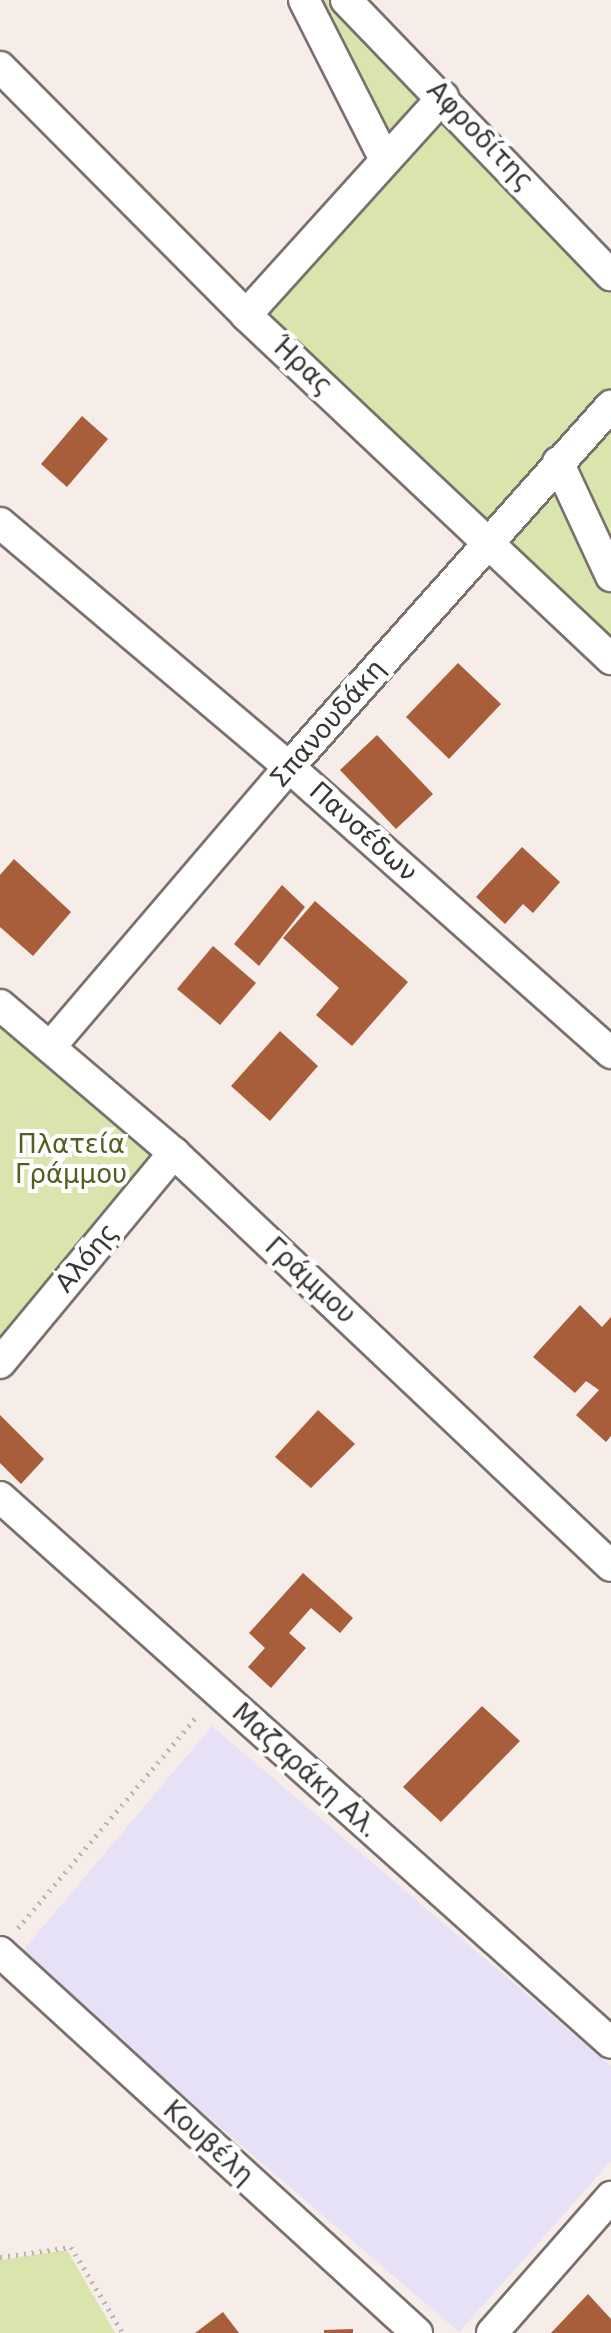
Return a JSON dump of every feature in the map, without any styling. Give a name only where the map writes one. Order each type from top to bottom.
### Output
[{"type":"street","points":[[304,0],[385,160]]},
{"type":"street","name":"Αφροδίτης","points":[[346,0],[443,97],[611,275]]},
{"type":"street","name":"Ήρας","points":[[0,67],[246,315],[490,540],[611,659]]},
{"type":"street","points":[[246,315],[443,97]]},
{"type":"street","name":"Σπανουδάκη","points":[[50,1047],[289,767],[611,405]]},
{"type":"street","points":[[558,462],[611,576]]},
{"type":"street","name":"Πανσέδων","points":[[0,523],[289,767],[611,1053]]},
{"type":"street","name":"Γράμμου","points":[[0,1005],[174,1153],[611,1566]]},
{"type":"street","name":"Αλόης","points":[[0,1363],[174,1153]]},
{"type":"street","name":"Μαζαράκη Αλ.","points":[[0,1497],[611,2043]]},
{"type":"street","name":"Κουβέλη","points":[[5,1945],[417,2333]]},
{"type":"street","points":[[492,2333],[611,2197]]},
{"type":"path","points":[[5,1945],[217,1693]]},
{"type":"path","points":[[0,2257],[71,2247],[123,2333]]},
{"type":"shaded area","points":[[212,1726],[611,2066],[611,2161],[459,2332],[19,1955]]},
{"type":"green space","points":[[304,0],[346,0],[611,267],[611,676],[246,315],[385,160]]},
{"type":"green space","name":"Πλατεία Γράμμου","points":[[0,1005],[174,1153],[0,1348]]},
{"type":"green space","points":[[67,2250],[115,2333],[0,2333],[0,2260]]},
{"type":"building","points":[[82,416],[108,439],[67,487],[41,464]]},
{"type":"building","points":[[458,663],[501,704],[449,759],[406,717]]},
{"type":"building","points":[[377,735],[433,794],[396,829],[340,770]]},
{"type":"building","points":[[522,847],[560,882],[533,913],[523,904],[505,924],[476,897]]},
{"type":"building","points":[[14,859],[71,912],[33,956],[0,927],[0,875]]},
{"type":"building","points":[[282,885],[305,907],[259,966],[234,944]]},
{"type":"building","points":[[315,901],[408,982],[352,1046],[316,1015],[339,988],[283,938]]},
{"type":"building","points":[[213,946],[256,983],[220,1025],[177,989]]},
{"type":"building","points":[[280,1031],[318,1066],[270,1121],[231,1086]]},
{"type":"building","points":[[580,1305],[602,1327],[611,1317],[611,1436],[606,1442],[576,1415],[599,1390],[586,1381],[575,1393],[533,1357]]},
{"type":"building","points":[[318,1410],[355,1444],[311,1488],[275,1457]]},
{"type":"building","points":[[0,1415],[44,1459],[21,1484],[0,1463]]},
{"type":"building","points":[[303,1573],[353,1618],[340,1633],[311,1608],[289,1633],[306,1648],[271,1688],[248,1667],[265,1648],[249,1633]]},
{"type":"building","points":[[482,1706],[520,1741],[441,1822],[403,1787]]},
{"type":"building","points":[[588,2294],[611,2319],[611,2333],[551,2333]]},
{"type":"building","points":[[223,2312],[239,2333],[195,2333]]},
{"type":"building","points":[[353,2329],[353,2333],[324,2333],[324,2330]]}]
